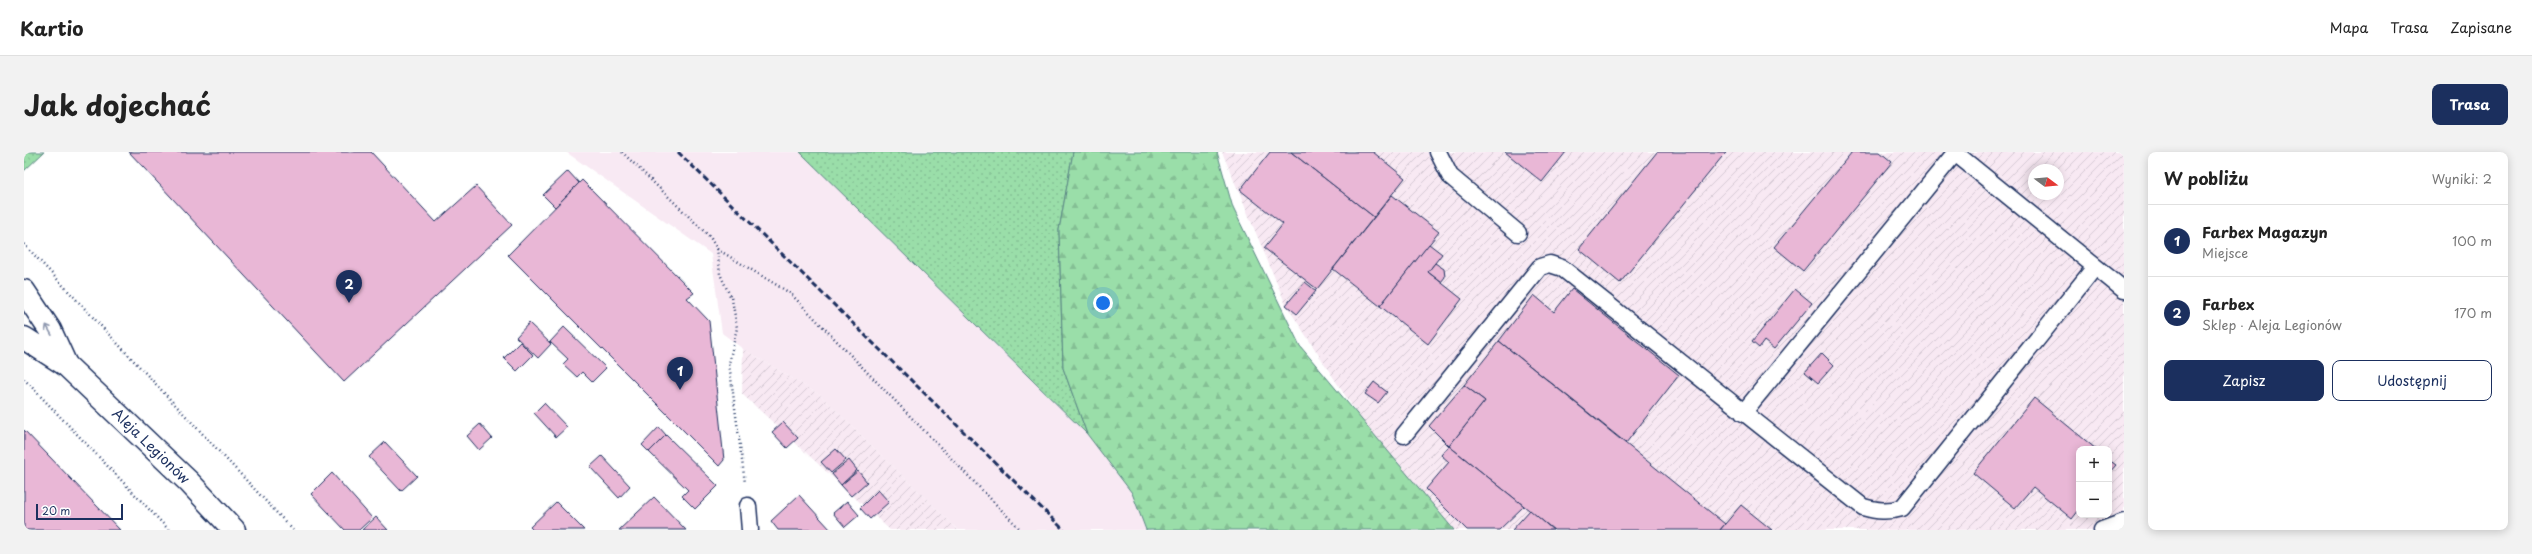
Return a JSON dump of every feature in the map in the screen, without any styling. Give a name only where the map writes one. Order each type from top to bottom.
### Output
[{"type":"main road","name":"Aleja Legionów","points":[[24,291],[50,330],[66,365]]},
{"type":"main road","name":"Aleja Legionów","points":[[24,338],[66,365],[189,482],[234,530]]},
{"type":"lane","points":[[1438,152],[1450,176],[1518,233]]},
{"type":"lane","points":[[1743,413],[1954,152],[2124,290]]},
{"type":"lane","points":[[1404,435],[1540,267],[1550,264],[1562,268],[1863,507],[1887,511],[1902,508],[2095,267]]},
{"type":"lane","points":[[748,506],[750,530]]},
{"type":"lane","points":[[2102,530],[2124,522]]},
{"type":"path","points":[[622,152],[710,237],[717,250],[720,274],[732,300],[737,328],[729,363],[748,506]]},
{"type":"path","points":[[24,244],[293,530]]},
{"type":"path","points":[[717,250],[790,293],[1021,530]]},
{"type":"path","points":[[24,379],[169,530]]},
{"type":"shaded area","points":[[566,152],[800,152],[1075,422],[1188,530],[958,530],[820,395],[743,349],[722,333],[711,254]]},
{"type":"shaded area","points":[[1222,152],[2124,152],[2124,530],[1433,530],[1286,305]]},
{"type":"shaded area","points":[[743,349],[820,395],[958,530],[890,530],[742,394]]},
{"type":"green space","points":[[24,152],[44,152],[24,171]]},
{"type":"green space","points":[[800,152],[1073,152],[1059,230],[1063,368],[1087,434]]},
{"type":"green space","points":[[1073,152],[1217,152],[1233,208],[1300,346],[1454,530],[1146,530],[1132,493],[1087,434],[1063,368],[1059,230]]},
{"type":"building","points":[[129,152],[371,152],[436,222],[476,186],[512,225],[344,382]]},
{"type":"building","points":[[1270,152],[1291,152],[1374,217],[1317,289],[1264,248],[1283,224],[1240,190]]},
{"type":"building","points":[[1291,152],[1373,152],[1405,178],[1374,217]]},
{"type":"building","points":[[1505,152],[1566,152],[1542,182]]},
{"type":"building","points":[[1657,152],[1726,152],[1620,283],[1579,249]]},
{"type":"building","points":[[1852,152],[1880,152],[1892,162],[1803,271],[1774,247]]},
{"type":"building","points":[[568,171],[579,183],[555,207],[543,195]]},
{"type":"building","points":[[582,180],[694,293],[687,298],[709,321],[724,460],[719,466],[508,255]]},
{"type":"building","points":[[1392,195],[1439,232],[1380,306],[1333,269]]},
{"type":"building","points":[[1429,244],[1442,254],[1428,272],[1462,299],[1428,344],[1380,306]]},
{"type":"building","points":[[1435,263],[1444,269],[1445,277],[1441,282],[1428,272]]},
{"type":"building","points":[[1305,282],[1316,291],[1297,314],[1286,305]]},
{"type":"building","points":[[1572,289],[1679,375],[1626,443],[1499,341],[1534,295],[1554,312]]},
{"type":"building","points":[[1795,289],[1812,303],[1774,349],[1764,341],[1759,348],[1752,342]]},
{"type":"building","points":[[529,323],[551,344],[538,358],[516,337]]},
{"type":"building","points":[[564,327],[606,368],[592,382],[582,372],[577,377],[563,364],[568,359],[550,342]]},
{"type":"building","points":[[1499,341],[1725,524],[1720,530],[1554,530],[1449,446],[1485,401],[1464,385]]},
{"type":"building","points":[[520,342],[533,355],[517,371],[504,358]]},
{"type":"building","points":[[1822,353],[1834,365],[1818,383],[1805,372]]},
{"type":"building","points":[[1374,382],[1387,392],[1378,403],[1365,394]]},
{"type":"building","points":[[1464,385],[1485,401],[1449,446],[1429,426]]},
{"type":"building","points":[[2034,398],[2092,446],[2076,446],[2076,514],[2072,519],[2033,487],[2015,508],[1973,473]]},
{"type":"building","points":[[544,403],[567,427],[556,437],[534,413]]},
{"type":"building","points":[[783,422],[798,438],[787,448],[772,432]]},
{"type":"building","points":[[480,424],[492,438],[479,450],[467,436]]},
{"type":"building","points":[[659,427],[666,435],[649,452],[642,445]]},
{"type":"building","points":[[24,430],[120,530],[24,530]]},
{"type":"building","points":[[666,435],[718,486],[695,509],[682,496],[688,490],[649,452]]},
{"type":"building","points":[[385,442],[417,476],[401,491],[369,457]]},
{"type":"building","points":[[1449,446],[1524,506],[1499,530],[1467,530],[1426,489],[1449,462],[1441,455]]},
{"type":"building","points":[[836,449],[846,460],[831,473],[821,462]]},
{"type":"building","points":[[602,456],[630,486],[619,498],[590,467]]},
{"type":"building","points":[[849,460],[857,470],[841,485],[832,474]]},
{"type":"building","points":[[2112,462],[2116,465],[2112,470]]},
{"type":"building","points":[[858,471],[867,482],[851,496],[841,485]]},
{"type":"building","points":[[332,473],[372,518],[359,530],[345,530],[311,494]]},
{"type":"building","points":[[878,490],[889,502],[870,519],[860,508]]},
{"type":"building","points":[[799,495],[831,530],[778,530],[771,521]]},
{"type":"building","points":[[654,497],[686,530],[619,530]]},
{"type":"building","points":[[847,501],[859,515],[845,527],[833,513]]},
{"type":"building","points":[[556,502],[584,530],[533,530],[530,527]]},
{"type":"building","points":[[1741,505],[1772,530],[1720,530]]},
{"type":"building","points":[[1530,510],[1553,530],[1512,530]]},
{"type":"building","points":[[376,517],[388,530],[362,530]]},
{"type":"railway","points":[[678,152],[1064,530]]},
{"type":"place","name":"Farbex","points":[[349,303]]},
{"type":"place","name":"Farbex Magazyn","points":[[680,390]]}]
